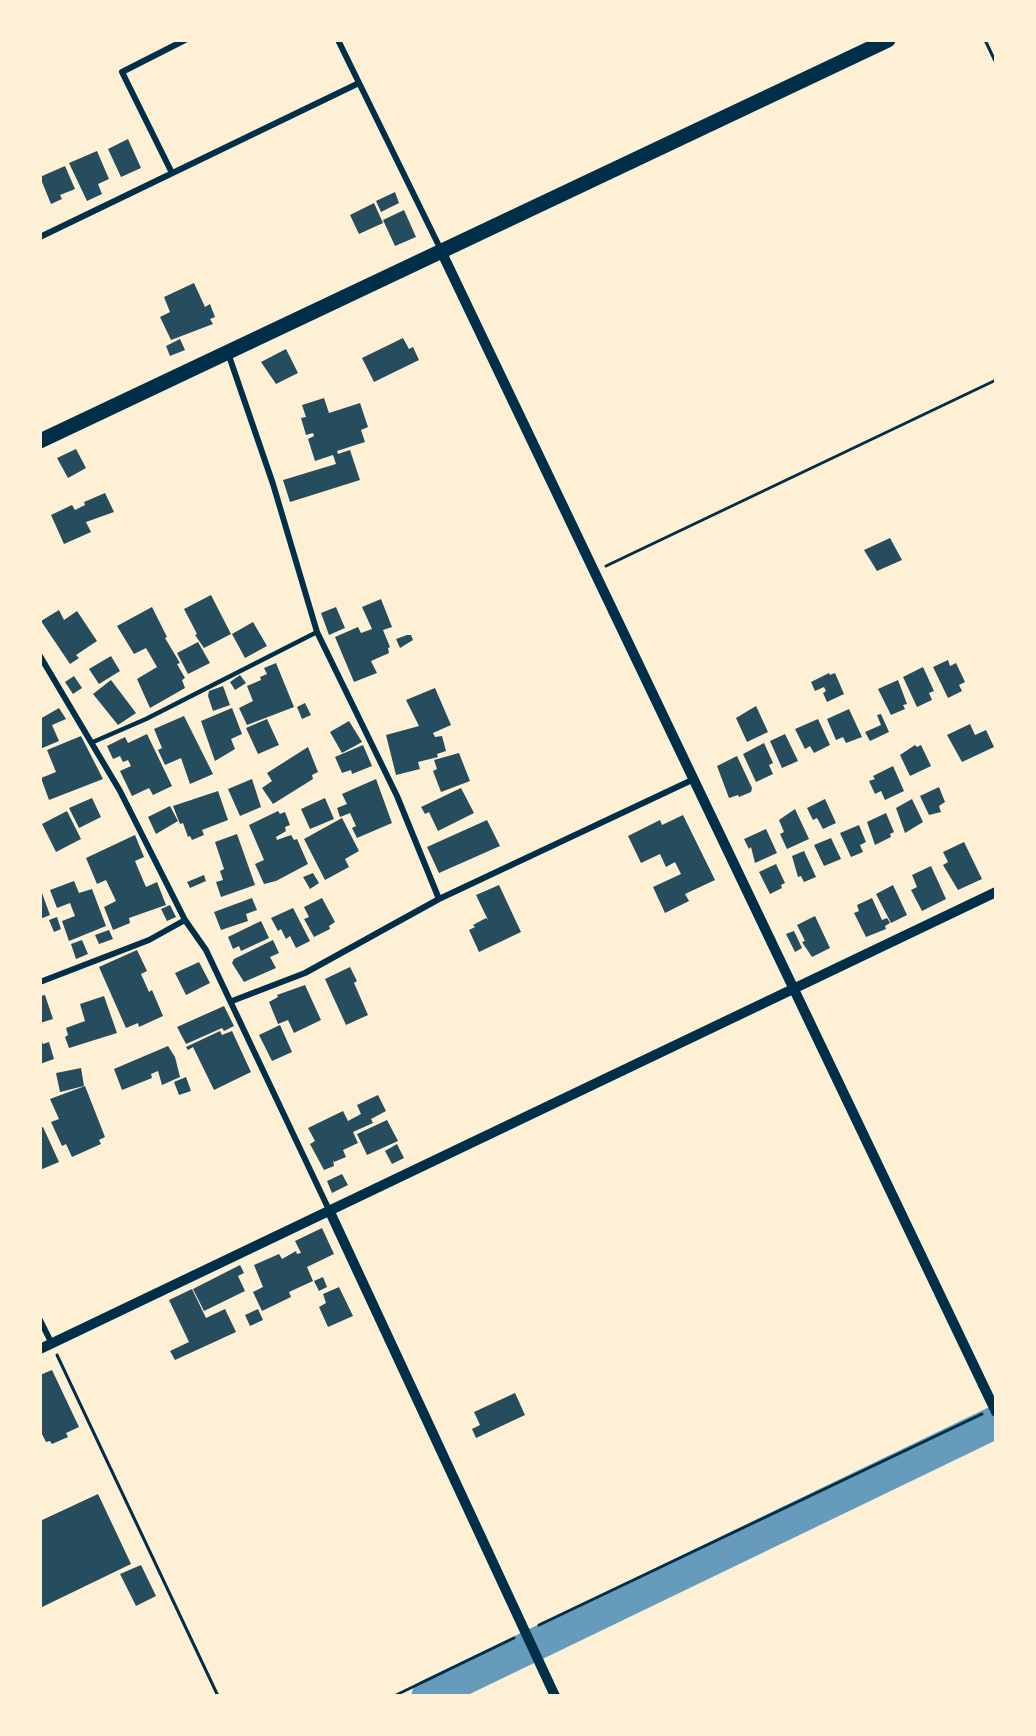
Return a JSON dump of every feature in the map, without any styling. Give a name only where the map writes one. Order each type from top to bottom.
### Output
[{"type":"main road","points":[[40,441],[442,254],[888,40]]},
{"type":"street","points":[[172,174],[122,72],[185,40]]},
{"type":"street","points":[[338,40],[995,1410]]},
{"type":"street","points":[[40,237],[359,83]]},
{"type":"street","points":[[228,353],[273,484],[317,632],[397,796],[439,899]]},
{"type":"street","points":[[40,656],[93,742],[185,920],[206,950],[232,1001],[555,1695]]},
{"type":"street","points":[[232,1001],[305,973],[439,899],[692,780]]},
{"type":"street","points":[[40,1349],[996,892]]},
{"type":"street","points":[[40,982],[149,940],[185,920]]},
{"type":"street","points":[[40,1320],[52,1344]]},
{"type":"lane","points":[[93,742],[146,719],[317,632]]},
{"type":"path","points":[[985,40],[996,63]]},
{"type":"path","points":[[594,573],[996,380]]},
{"type":"path","points":[[52,1344],[218,1695]]},
{"type":"path","points":[[394,1695],[527,1634],[995,1410]]},
{"type":"building","points":[[128,139],[141,168],[121,177],[108,149]]},
{"type":"building","points":[[97,151],[109,179],[98,184],[102,194],[87,201],[69,163]]},
{"type":"building","points":[[65,166],[75,189],[60,195],[62,199],[51,204],[40,177]]},
{"type":"building","points":[[395,192],[399,203],[381,212],[376,201]]},
{"type":"building","points":[[374,203],[383,223],[359,234],[350,215]]},
{"type":"building","points":[[404,210],[416,237],[395,246],[383,220]]},
{"type":"building","points":[[194,283],[205,307],[210,304],[215,317],[210,319],[213,324],[171,340],[160,317],[170,312],[164,297]]},
{"type":"building","points":[[403,338],[409,349],[413,347],[419,360],[374,382],[362,358]]},
{"type":"building","points":[[180,339],[185,350],[170,356],[166,346]]},
{"type":"building","points":[[286,349],[298,373],[276,384],[261,362]]},
{"type":"building","points":[[324,398],[329,413],[360,403],[368,427],[361,430],[365,442],[337,451],[338,454],[350,450],[360,480],[290,502],[283,480],[336,464],[333,455],[315,461],[308,439],[314,436],[313,433],[306,435],[301,418],[306,417],[302,405]]},
{"type":"building","points":[[76,449],[86,468],[68,478],[57,458]]},
{"type":"building","points":[[105,493],[114,512],[86,522],[91,532],[64,544],[51,515],[72,505],[75,510],[85,505],[84,502]]},
{"type":"building","points":[[890,538],[902,560],[877,571],[864,550]]},
{"type":"building","points":[[211,595],[231,634],[204,648],[195,635],[197,634],[184,609]]},
{"type":"building","points":[[381,599],[392,627],[383,630],[390,647],[388,648],[389,653],[371,661],[377,673],[354,682],[335,637],[358,627],[361,633],[372,629],[362,607]]},
{"type":"building","points":[[152,607],[167,637],[165,638],[180,663],[177,664],[185,678],[182,680],[185,688],[150,708],[137,679],[157,667],[146,648],[134,654],[117,626]]},
{"type":"building","points":[[336,607],[345,628],[329,635],[321,613]]},
{"type":"building","points":[[59,610],[64,620],[77,611],[97,641],[76,655],[79,658],[70,664],[41,621]]},
{"type":"building","points":[[253,622],[267,646],[245,658],[232,634]]},
{"type":"building","points":[[411,635],[413,640],[400,648],[396,639]]},
{"type":"building","points":[[198,642],[210,663],[188,674],[177,653]]},
{"type":"building","points":[[111,656],[120,671],[99,684],[89,669]]},
{"type":"building","points":[[948,660],[950,666],[956,663],[965,682],[959,685],[962,691],[948,698],[933,667]]},
{"type":"building","points":[[276,663],[294,707],[247,725],[239,708],[253,701],[247,686],[261,680],[260,677],[267,674],[264,668]]},
{"type":"building","points":[[923,667],[934,691],[929,693],[932,700],[917,707],[903,677]]},
{"type":"building","points":[[829,673],[830,675],[835,673],[844,694],[827,702],[823,693],[826,691],[824,687],[815,691],[811,682]]},
{"type":"building","points":[[240,675],[246,683],[235,690],[230,682]]},
{"type":"building","points":[[74,676],[82,688],[73,694],[65,682]]},
{"type":"building","points":[[111,680],[136,713],[118,725],[93,694]]},
{"type":"building","points":[[898,680],[907,704],[903,705],[905,709],[891,715],[878,689]]},
{"type":"building","points":[[223,686],[230,705],[213,711],[208,696],[209,691]]},
{"type":"building","points":[[435,688],[451,725],[433,733],[435,737],[442,736],[446,751],[437,754],[438,757],[418,762],[420,769],[396,775],[386,735],[419,726],[406,700]]},
{"type":"building","points":[[305,703],[311,715],[302,719],[297,707]]},
{"type":"building","points":[[756,706],[768,732],[747,742],[736,718]]},
{"type":"building","points":[[59,708],[66,719],[52,725],[59,741],[40,749],[40,719]]},
{"type":"building","points":[[232,708],[242,734],[231,739],[235,749],[215,761],[201,721]]},
{"type":"building","points":[[849,709],[862,737],[846,743],[843,737],[836,740],[827,719]]},
{"type":"building","points":[[881,714],[889,732],[870,741],[865,732],[881,725],[877,715]]},
{"type":"building","points":[[184,716],[213,774],[190,784],[181,758],[165,765],[158,750],[162,748],[154,729]]},
{"type":"building","points":[[267,719],[279,745],[258,754],[246,728]]},
{"type":"building","points":[[818,719],[830,745],[814,753],[810,746],[805,749],[795,729]]},
{"type":"building","points":[[349,721],[362,742],[342,753],[330,732]]},
{"type":"building","points":[[970,724],[975,735],[986,730],[994,747],[962,762],[947,735]]},
{"type":"building","points":[[147,734],[172,786],[153,795],[149,788],[132,796],[120,771],[131,766],[128,760],[123,762],[120,756],[113,759],[107,746],[125,737],[128,743]]},
{"type":"building","points":[[785,734],[798,761],[782,768],[770,741]]},
{"type":"building","points":[[81,736],[103,779],[49,800],[41,778],[56,772],[47,750]]},
{"type":"building","points":[[764,743],[773,763],[769,765],[773,774],[756,782],[743,754]]},
{"type":"building","points":[[363,745],[372,766],[352,774],[351,770],[342,773],[335,757]]},
{"type":"building","points":[[915,745],[917,747],[921,745],[931,766],[910,776],[900,755]]},
{"type":"building","points":[[308,747],[318,772],[312,775],[313,779],[273,804],[262,788],[272,781],[267,773]]},
{"type":"building","points":[[459,753],[470,781],[441,792],[433,771],[437,769],[434,760]]},
{"type":"building","points":[[737,756],[752,788],[751,792],[729,798],[717,766]]},
{"type":"building","points":[[893,766],[904,791],[885,800],[881,791],[875,794],[869,781],[875,779],[873,776]]},
{"type":"building","points":[[252,779],[261,807],[240,816],[228,789]]},
{"type":"building","points":[[376,779],[392,823],[357,838],[352,828],[356,826],[350,813],[340,817],[337,808],[347,804],[342,794]]},
{"type":"building","points":[[939,787],[945,802],[939,806],[941,812],[929,815],[920,796]]},
{"type":"building","points":[[461,788],[474,813],[438,831],[429,812],[425,814],[421,807]]},
{"type":"building","points":[[218,791],[228,820],[202,830],[204,835],[192,840],[190,836],[188,837],[183,823],[180,824],[173,806]]},
{"type":"building","points":[[92,798],[101,817],[79,828],[69,808]]},
{"type":"building","points":[[325,798],[334,819],[310,829],[301,809]]},
{"type":"building","points":[[825,799],[836,823],[823,829],[817,818],[813,820],[807,808]]},
{"type":"building","points":[[912,799],[923,822],[905,833],[896,808]]},
{"type":"building","points":[[170,806],[178,821],[156,834],[148,817]]},
{"type":"building","points":[[795,809],[809,839],[787,849],[780,834],[784,832],[779,820]]},
{"type":"building","points":[[67,811],[81,839],[56,852],[42,824]]},
{"type":"building","points":[[278,811],[280,814],[285,812],[290,825],[285,827],[286,831],[276,837],[277,840],[291,835],[294,840],[297,839],[308,864],[276,881],[264,884],[255,864],[264,860],[249,825]]},
{"type":"building","points":[[886,813],[894,832],[890,834],[891,837],[875,845],[867,822]]},
{"type":"building","points":[[683,815],[715,880],[685,894],[689,901],[665,913],[653,887],[681,874],[675,862],[666,867],[660,854],[641,863],[628,836],[660,820],[662,825]]},
{"type":"building","points":[[342,818],[359,851],[345,859],[349,867],[325,880],[304,839]]},
{"type":"building","points":[[487,820],[500,846],[439,873],[427,847]]},
{"type":"building","points":[[859,825],[866,842],[860,845],[863,852],[851,857],[840,833]]},
{"type":"building","points":[[766,829],[777,853],[755,863],[751,847],[749,849],[744,839]]},
{"type":"building","points":[[237,834],[255,885],[221,897],[216,882],[223,880],[220,871],[224,869],[215,842]]},
{"type":"building","points":[[135,835],[144,857],[135,861],[146,887],[157,882],[166,905],[129,918],[130,923],[113,930],[104,907],[116,901],[106,880],[97,884],[86,858]]},
{"type":"building","points":[[831,838],[841,859],[824,866],[814,845]]},
{"type":"building","points":[[964,842],[982,879],[958,890],[943,865],[948,862],[943,852]]},
{"type":"building","points":[[804,851],[816,877],[804,882],[801,876],[798,877],[792,856]]},
{"type":"building","points":[[776,864],[785,883],[781,885],[782,888],[770,894],[759,872]]},
{"type":"building","points":[[931,866],[946,899],[922,911],[911,890],[917,887],[912,875]]},
{"type":"building","points":[[313,873],[319,883],[310,889],[303,877]]},
{"type":"building","points":[[204,875],[206,881],[190,888],[187,882]]},
{"type":"building","points":[[74,881],[79,893],[92,889],[106,926],[69,941],[62,921],[75,916],[70,903],[57,908],[50,890]]},
{"type":"building","points":[[499,885],[521,932],[479,952],[469,930],[486,918],[488,920],[476,895]]},
{"type":"building","points":[[893,885],[907,915],[891,923],[876,894]]},
{"type":"building","points":[[42,893],[50,915],[40,919],[40,894]]},
{"type":"building","points":[[252,898],[257,910],[246,914],[248,921],[221,930],[214,912]]},
{"type":"building","points":[[322,898],[335,922],[329,926],[330,929],[314,937],[304,919],[309,917],[304,907]]},
{"type":"building","points":[[872,898],[882,920],[887,918],[890,923],[885,926],[886,929],[866,937],[854,913],[859,911],[857,905]]},
{"type":"building","points":[[170,905],[176,917],[167,921],[161,909]]},
{"type":"building","points":[[293,908],[310,941],[296,948],[290,936],[286,939],[281,929],[278,931],[271,918]]},
{"type":"building","points":[[815,916],[830,948],[812,957],[802,942],[805,941],[797,925]]},
{"type":"building","points":[[57,917],[61,929],[54,932],[49,920]]},
{"type":"building","points":[[261,921],[269,938],[241,951],[239,946],[233,949],[228,937]]},
{"type":"building","points":[[109,930],[113,939],[99,944],[95,935]]},
{"type":"building","points":[[794,931],[802,948],[795,952],[786,934]]},
{"type":"building","points":[[82,940],[88,954],[76,959],[71,944]]},
{"type":"building","points":[[273,940],[279,953],[270,957],[276,968],[244,982],[232,963],[234,959]]},
{"type":"building","points":[[137,950],[147,971],[141,974],[149,992],[152,990],[163,1016],[139,1027],[138,1023],[126,1028],[99,967]]},
{"type":"building","points":[[199,962],[210,983],[186,995],[175,973]]},
{"type":"building","points":[[350,967],[357,981],[354,983],[368,1015],[346,1025],[325,979]]},
{"type":"building","points":[[305,985],[321,1020],[294,1033],[288,1020],[278,1024],[269,1002],[278,997],[277,995]]},
{"type":"building","points":[[45,995],[53,1019],[40,1023],[40,996]]},
{"type":"building","points":[[104,996],[117,1033],[69,1048],[65,1037],[68,1035],[66,1028],[85,1021],[80,1004]]},
{"type":"building","points":[[224,1006],[234,1026],[224,1031],[222,1028],[186,1044],[177,1027]]},
{"type":"building","points":[[280,1025],[292,1052],[272,1061],[259,1035]]},
{"type":"building","points":[[220,1031],[222,1035],[232,1031],[251,1072],[214,1090],[193,1047],[188,1050],[186,1047]]},
{"type":"building","points":[[41,1039],[43,1044],[49,1042],[54,1059],[40,1064]]},
{"type":"building","points":[[168,1046],[175,1057],[180,1077],[162,1085],[158,1071],[151,1074],[152,1078],[122,1090],[114,1069]]},
{"type":"building","points":[[81,1068],[84,1086],[60,1092],[56,1073]]},
{"type":"building","points":[[186,1077],[191,1091],[179,1095],[174,1082]]},
{"type":"building","points":[[85,1086],[105,1137],[99,1140],[101,1144],[72,1157],[66,1144],[62,1146],[51,1122],[59,1119],[50,1099]]},
{"type":"building","points":[[378,1095],[386,1111],[371,1119],[373,1123],[353,1132],[358,1143],[343,1150],[346,1157],[334,1162],[333,1160],[334,1166],[324,1170],[310,1144],[315,1141],[308,1128],[343,1111],[348,1121],[361,1114],[357,1105]]},
{"type":"building","points":[[387,1120],[398,1141],[367,1155],[357,1134]]},
{"type":"building","points":[[43,1127],[59,1162],[40,1170],[40,1128]]},
{"type":"building","points":[[397,1144],[404,1158],[392,1164],[385,1151]]},
{"type":"building","points":[[342,1174],[348,1185],[332,1193],[327,1181]]},
{"type":"building","points":[[322,1228],[334,1254],[307,1267],[313,1281],[289,1292],[291,1297],[262,1311],[253,1292],[263,1287],[254,1265],[279,1254],[282,1259],[296,1251],[297,1254],[301,1253],[295,1241]]},
{"type":"building","points":[[240,1265],[244,1273],[238,1276],[245,1291],[204,1311],[193,1289]]},
{"type":"building","points":[[323,1277],[327,1287],[319,1291],[314,1281]]},
{"type":"building","points":[[339,1287],[353,1316],[328,1327],[319,1307],[326,1303],[323,1294]]},
{"type":"building","points":[[192,1289],[206,1318],[225,1309],[236,1332],[175,1360],[170,1351],[189,1342],[169,1300]]},
{"type":"building","points":[[258,1309],[263,1320],[250,1326],[245,1315]]},
{"type":"building","points":[[52,1370],[79,1427],[66,1433],[68,1437],[52,1444],[50,1441],[46,1442],[40,1430],[40,1375]]},
{"type":"building","points":[[515,1393],[525,1415],[476,1438],[472,1429],[480,1425],[474,1412]]},
{"type":"building","points":[[98,1494],[131,1564],[40,1608],[40,1521]]},
{"type":"building","points":[[141,1565],[156,1596],[136,1606],[120,1574]]},
{"type":"waterway","points":[[428,1696],[996,1422]]}]
